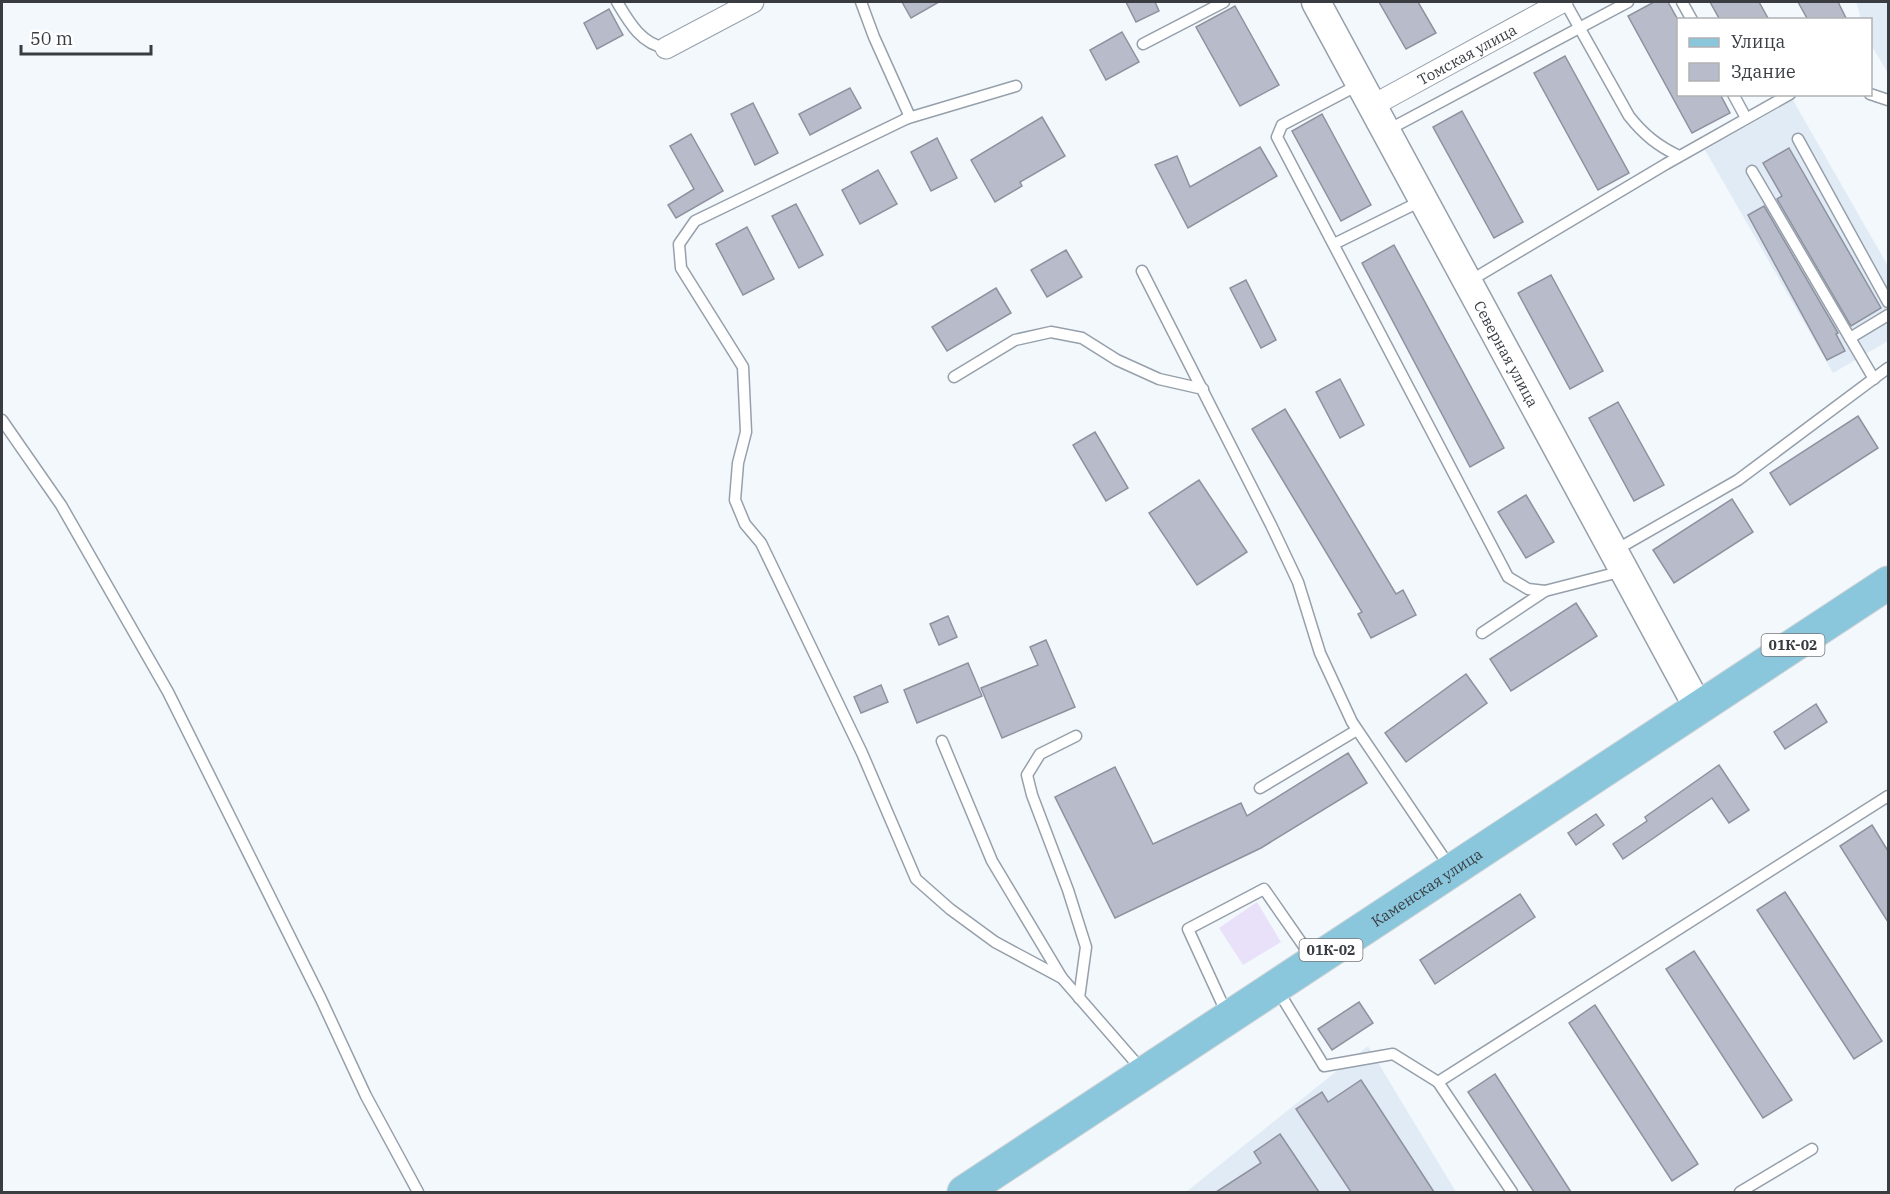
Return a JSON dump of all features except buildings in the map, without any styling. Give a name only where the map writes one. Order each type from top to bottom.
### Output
[{"type":"main road","name":"Каменская улица","points":[[964,1192],[1888,583]]},
{"type":"street","points":[[666,48],[753,2]]},
{"type":"street","name":"Северная улица","points":[[1316,2],[1698,707]]},
{"type":"street","name":"Томская улица","points":[[1366,95],[1563,2]]},
{"type":"lane","points":[[617,2],[640,36],[657,47],[666,48]]},
{"type":"lane","points":[[861,2],[910,117],[695,222],[679,244],[681,268],[743,367],[746,432],[738,463],[735,500],[745,524],[761,543],[857,742],[916,879],[950,909],[995,942],[1062,978]]},
{"type":"lane","points":[[1143,44],[1209,5],[1224,2]]},
{"type":"lane","points":[[1563,2],[1580,27],[1629,116],[1642,132],[1659,146],[1679,156]]},
{"type":"lane","points":[[1386,131],[1628,2]]},
{"type":"lane","points":[[1682,2],[1691,18]]},
{"type":"lane","points":[[905,119],[1016,86]]},
{"type":"lane","points":[[1366,95],[1282,125],[1277,137],[1508,577],[1528,589],[1545,591]]},
{"type":"lane","points":[[1872,95],[1888,100]]},
{"type":"lane","points":[[1734,96],[1746,118]]},
{"type":"lane","points":[[1468,282],[1679,156],[1786,96]]},
{"type":"lane","points":[[1798,139],[1888,302]]},
{"type":"lane","points":[[1752,171],[1874,379]]},
{"type":"lane","points":[[1334,244],[1423,200]]},
{"type":"lane","points":[[1142,271],[1298,582],[1320,653],[1357,730],[1451,870]]},
{"type":"lane","points":[[1850,338],[1888,315]]},
{"type":"lane","points":[[954,377],[1016,340],[1051,332],[1082,338],[1117,360],[1159,379],[1203,389]]},
{"type":"lane","points":[[1482,633],[1545,591],[1619,561],[1738,480],[1888,368]]},
{"type":"lane","points":[[2,420],[61,505],[168,692],[321,999],[366,1096],[418,1192]]},
{"type":"lane","points":[[1260,788],[1357,730]]},
{"type":"lane","points":[[1076,736],[1040,754],[1028,775],[1032,795],[1068,890],[1086,947],[1079,998]]},
{"type":"lane","points":[[942,741],[993,861],[1062,978],[1145,1073]]},
{"type":"lane","points":[[1438,1082],[1888,796]]},
{"type":"lane","points":[[1229,1018],[1188,929],[1264,889],[1314,961]]},
{"type":"lane","points":[[1275,986],[1324,1065],[1394,1054],[1438,1082],[1512,1192]]},
{"type":"lane","points":[[1740,1192],[1812,1149]]},
{"type":"shaded area","points":[[1856,2],[1888,2],[1888,73],[1872,47],[1872,18],[1861,18]]},
{"type":"shaded area","points":[[1793,100],[1888,266],[1888,341],[1833,373],[1705,150]]},
{"type":"shaded area","points":[[1257,902],[1281,942],[1243,965],[1219,928]]},
{"type":"shaded area","points":[[1368,1046],[1456,1192],[1186,1192]]}]
